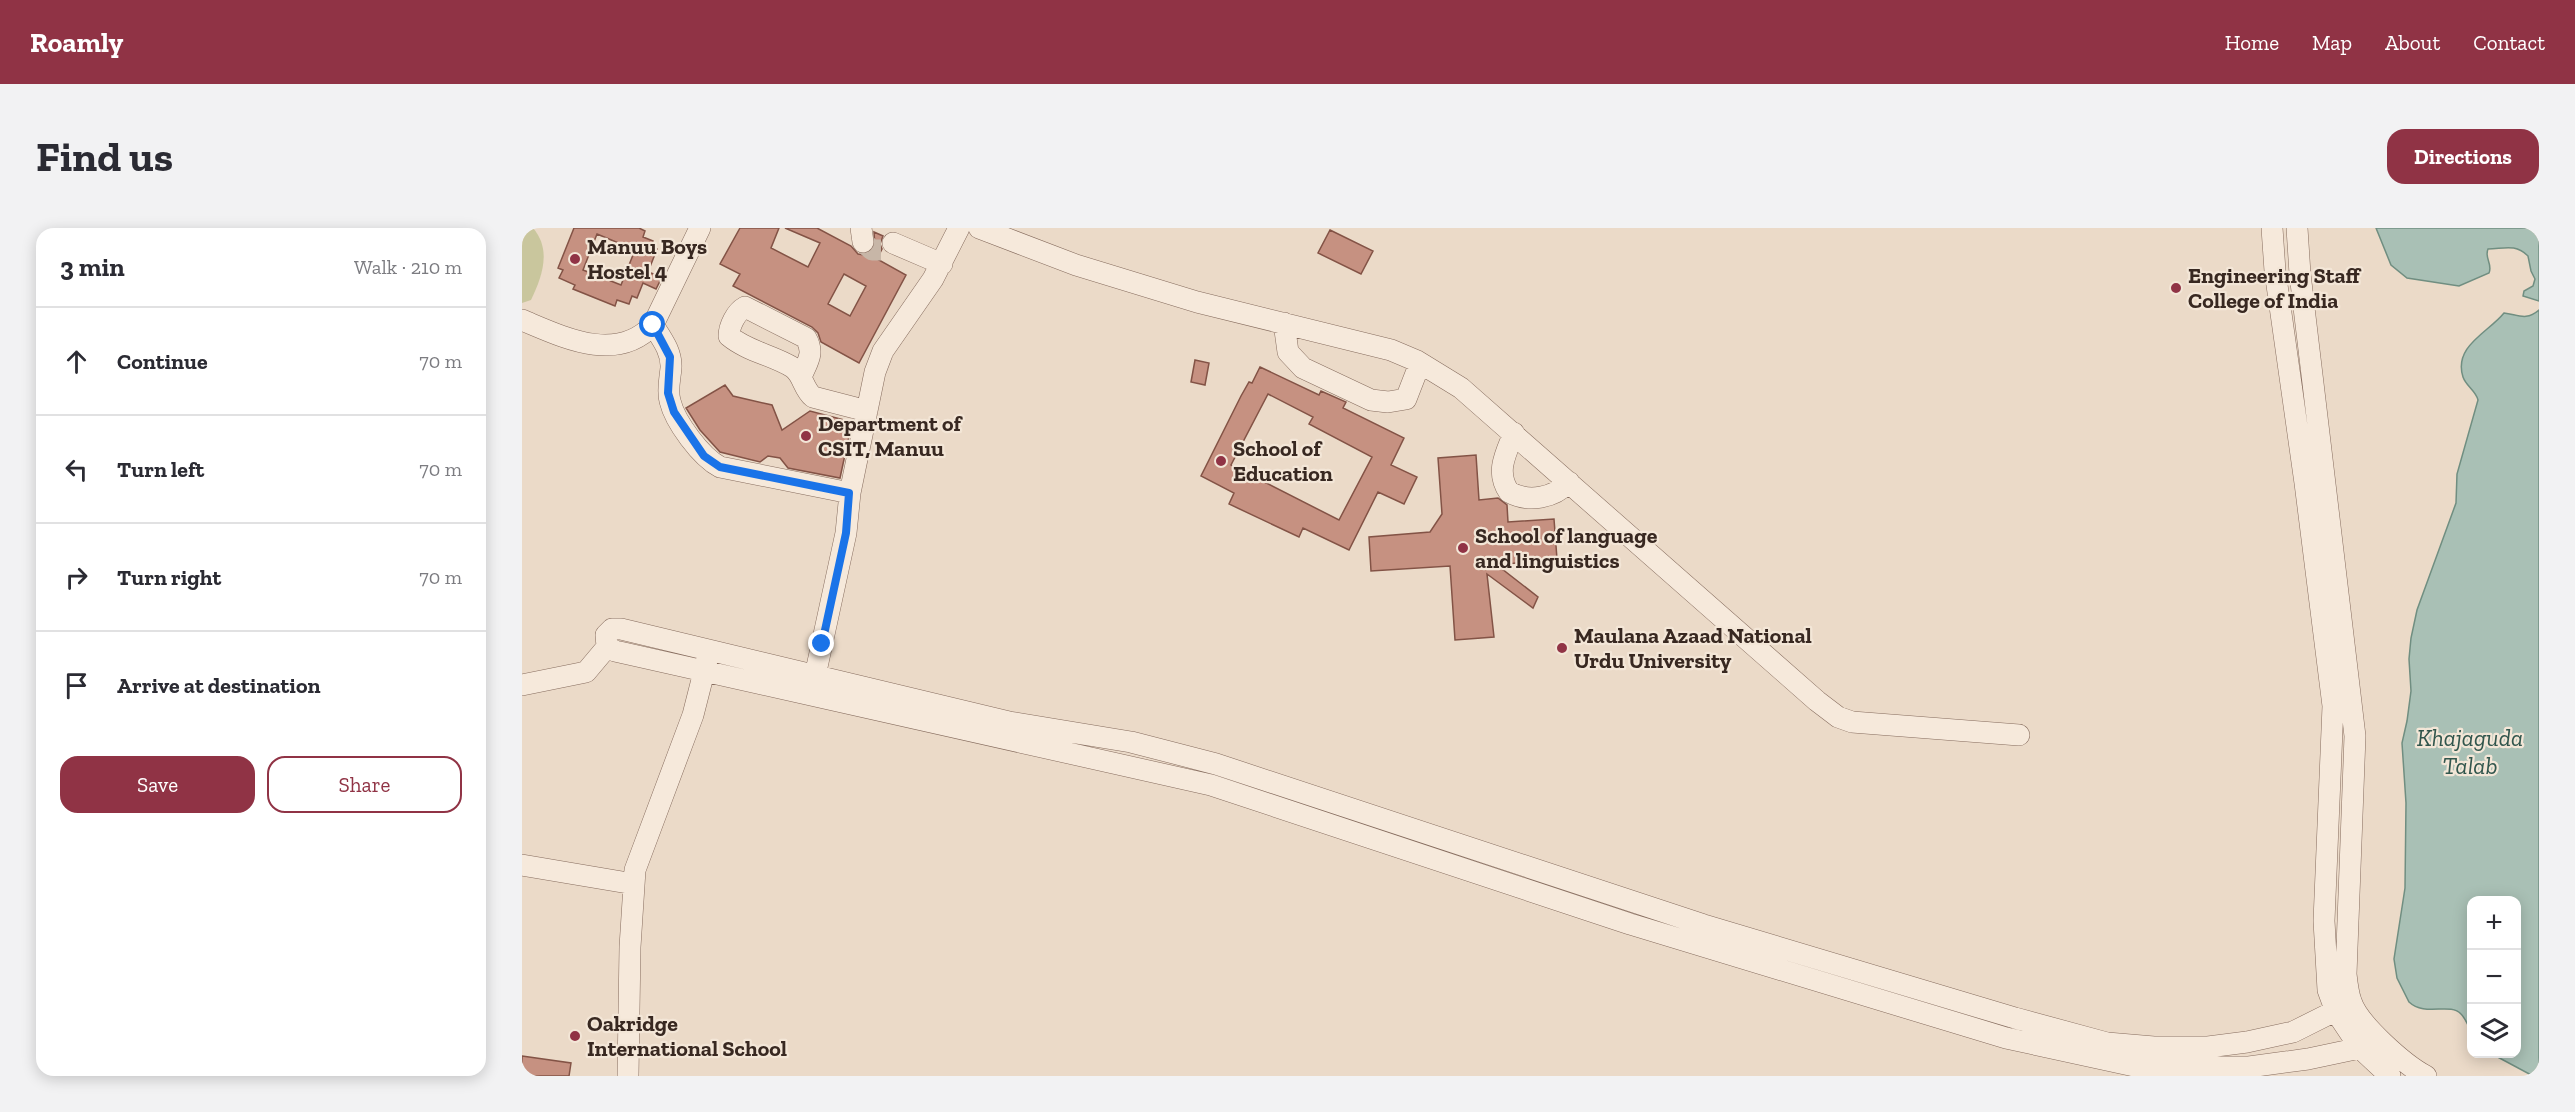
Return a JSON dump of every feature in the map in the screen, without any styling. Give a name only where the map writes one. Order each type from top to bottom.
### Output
[{"type":"street","points":[[522,320],[570,340],[602,345],[625,343],[642,338],[653,325],[700,228]]},
{"type":"street","points":[[815,676],[846,533],[849,493],[875,372],[883,351],[942,264],[959,228]]},
{"type":"street","points":[[979,228],[1076,265],[1197,302],[1391,350],[1420,363],[1461,388],[1838,717],[1867,724],[2019,735]]},
{"type":"street","points":[[2272,228],[2275,271],[2333,706],[2324,921],[2328,990],[2368,1042],[2390,1076]]},
{"type":"street","points":[[2297,228],[2300,273],[2355,736],[2343,1008]]},
{"type":"street","points":[[891,240],[942,264]]},
{"type":"street","points":[[1284,323],[1288,352],[1298,365],[1371,400],[1388,402],[1407,399],[1420,363]]},
{"type":"street","points":[[653,325],[670,357],[670,401],[674,412],[704,456],[720,467],[849,493]]},
{"type":"street","points":[[801,377],[807,392],[813,397],[867,411]]},
{"type":"street","points":[[1514,433],[1502,468],[1503,480],[1509,492],[1530,499],[1560,491],[1569,482]]},
{"type":"street","points":[[522,685],[586,672],[610,638],[621,629],[1009,723],[1131,742],[1216,764],[1704,925],[2015,1018],[2107,1043],[2154,1047],[2208,1047],[2247,1042],[2293,1032],[2343,1008]]},
{"type":"street","points":[[610,638],[615,651],[1212,786],[1630,924],[2006,1038],[2139,1067],[2249,1067],[2308,1059],[2368,1042],[2426,1076]]},
{"type":"street","points":[[628,1076],[630,947],[635,870],[693,715],[710,650]]},
{"type":"street","points":[[522,865],[634,884]]},
{"type":"shaded area","points":[[522,228],[533,228],[539,236],[544,254],[541,273],[531,300],[522,303]]},
{"type":"water","points":[[2376,228],[2539,228],[2539,301],[2523,296],[2524,291],[2533,286],[2535,279],[2528,256],[2518,249],[2488,249],[2489,273],[2459,286],[2407,278],[2391,265]]},
{"type":"water","name":"Khajaguda Talab","points":[[2539,310],[2539,1076],[2533,1076],[2499,1058],[2521,1058],[2521,896],[2467,896],[2467,1024],[2463,1016],[2456,1011],[2422,1009],[2409,1002],[2397,978],[2394,959],[2405,888],[2406,803],[2402,743],[2411,691],[2409,659],[2411,638],[2417,610],[2456,503],[2457,474],[2478,400],[2463,377],[2461,366],[2463,357],[2474,340],[2504,313],[2526,316]]},
{"type":"building","name":"Manuu Boys Hostel 4","points":[[574,228],[639,228],[645,231],[643,237],[653,241],[651,247],[657,249],[648,272],[662,277],[656,289],[643,283],[637,298],[632,296],[629,304],[617,300],[615,306],[573,289],[575,285],[559,278],[563,270],[558,268]],"holes":[[[597,234],[635,250],[621,285],[583,270]]]},
{"type":"building","points":[[740,228],[779,228],[771,248],[808,267],[820,243],[785,228],[817,228],[851,246],[858,254],[864,255],[875,247],[874,232],[883,236],[880,244],[882,249],[877,259],[906,275],[859,363],[821,342],[818,333],[812,327],[733,286],[740,274],[720,264]],"holes":[[[844,274],[866,286],[850,316],[828,304]]]},
{"type":"building","points":[[1330,230],[1373,251],[1361,274],[1318,253]]},
{"type":"building","points":[[1195,360],[1209,363],[1205,385],[1191,382]]},
{"type":"building","name":"School of Education","points":[[1260,367],[1319,395],[1321,391],[1346,402],[1343,408],[1404,438],[1391,465],[1417,477],[1404,504],[1378,492],[1349,550],[1303,528],[1299,537],[1229,504],[1234,493],[1201,476],[1241,396],[1249,382],[1252,383]],"holes":[[[1268,394],[1313,417],[1309,424],[1372,457],[1339,520],[1231,465]]]},
{"type":"building","name":"Department of CSIT, Manuu","points":[[725,385],[733,396],[772,405],[782,430],[810,411],[852,422],[840,478],[788,468],[780,458],[768,456],[760,462],[720,452],[700,430],[686,408]]},
{"type":"building","name":"School of language and linguistics","points":[[1476,455],[1479,500],[1498,498],[1507,505],[1508,522],[1554,519],[1557,559],[1497,565],[1538,597],[1533,608],[1487,574],[1494,637],[1455,640],[1450,566],[1371,571],[1369,537],[1430,532],[1442,514],[1438,458]]},
{"type":"building","points":[[522,1056],[571,1063],[569,1076],[522,1076]]},
{"type":"tunnel","points":[[863,242],[872,250],[884,250]]},
{"type":"place","name":"Manuu Boys Hostel 4","points":[[575,259]]},
{"type":"place","name":"Engineering Staff College of India","points":[[2176,288]]},
{"type":"place","name":"Department of CSIT, Manuu","points":[[806,436]]},
{"type":"place","name":"School of Education","points":[[1221,461]]},
{"type":"place","name":"School of language and linguistics","points":[[1463,548]]},
{"type":"place","name":"Maulana Azaad National Urdu University","points":[[1562,648]]},
{"type":"place","name":"Oakridge International School","points":[[575,1036]]},
{"type":"route","points":[[653,325],[670,357],[668,393],[674,412],[704,456],[712,463],[720,467],[849,493],[846,533],[822,644]]}]
